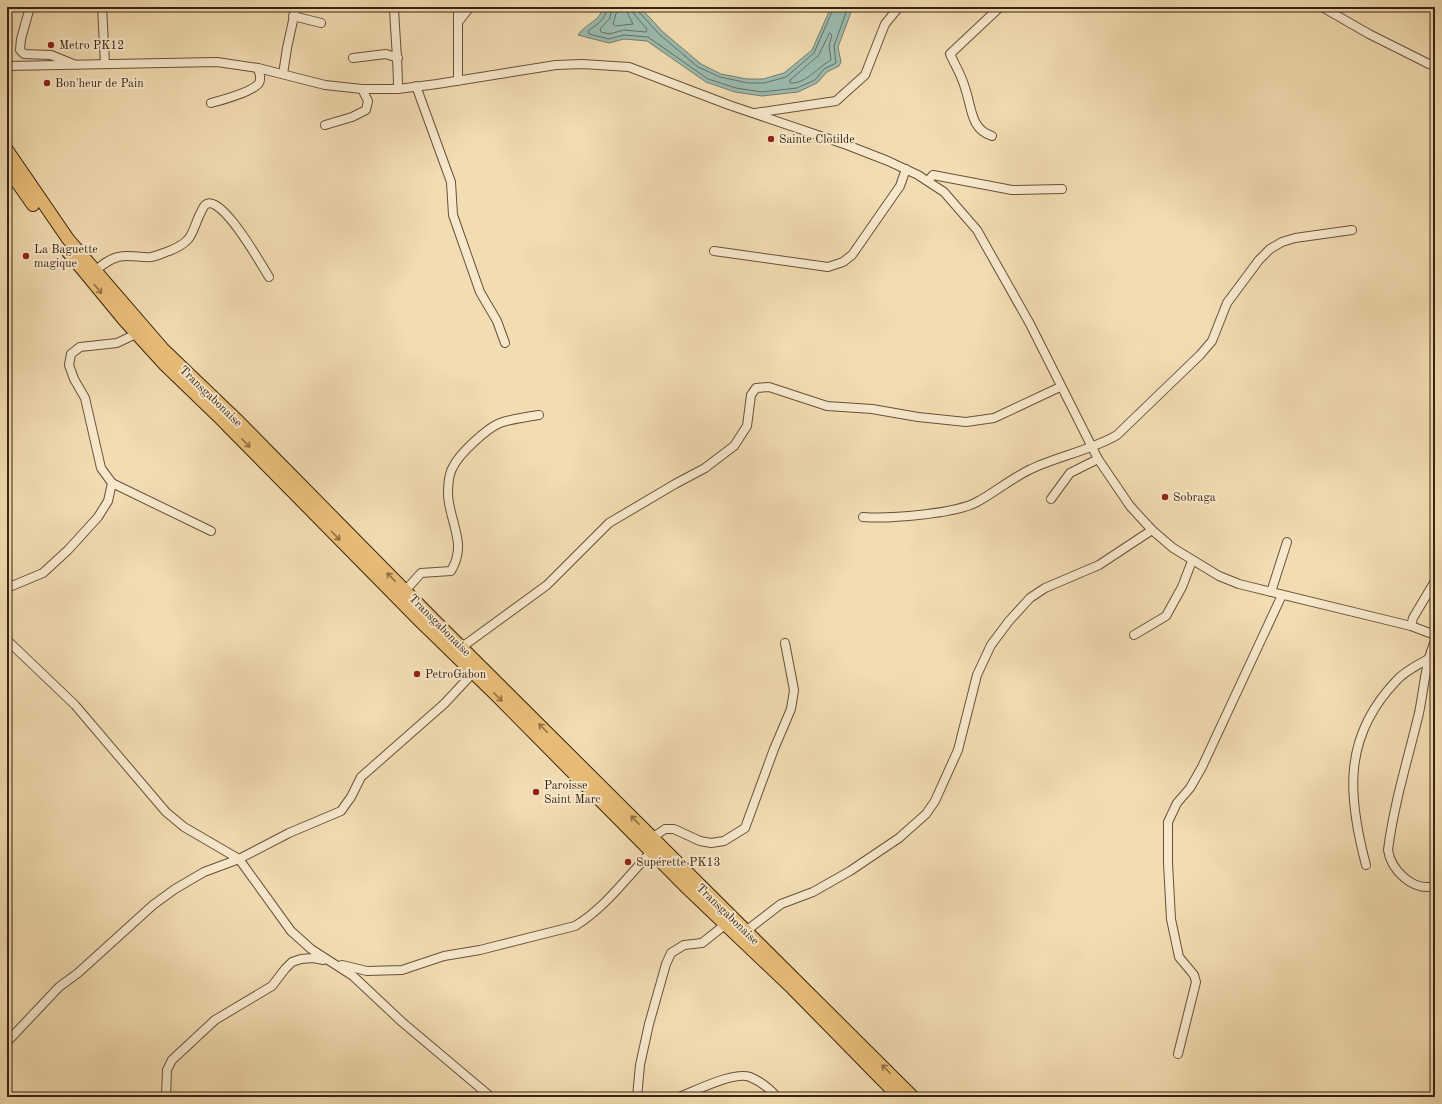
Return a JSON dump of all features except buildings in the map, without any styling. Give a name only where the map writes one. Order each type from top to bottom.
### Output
[{"type":"highway","name":"Transgabonaise","points":[[7,150],[68,239],[176,363],[236,419],[405,591],[913,1097]]},
{"type":"highway","name":"Transgabonaise","points":[[7,168],[60,243],[136,334],[473,673],[899,1097]]},
{"type":"street","points":[[30,7],[21,38],[20,50],[24,54],[51,55],[75,65]]},
{"type":"street","points":[[102,7],[105,64]]},
{"type":"street","points":[[283,74],[293,16],[296,7]]},
{"type":"street","points":[[394,7],[394,30],[398,58],[398,89]]},
{"type":"street","points":[[458,7],[458,81]]},
{"type":"street","points":[[459,21],[470,7]]},
{"type":"street","points":[[753,113],[836,101],[865,75],[885,24],[899,7]]},
{"type":"street","points":[[992,136],[986,134],[974,123],[965,88],[950,54],[1000,7]]},
{"type":"street","points":[[1322,7],[1378,39],[1429,64],[1435,65]]},
{"type":"street","points":[[293,16],[322,23]]},
{"type":"street","points":[[353,58],[386,54],[398,58]]},
{"type":"street","points":[[7,66],[209,62],[237,64],[325,85],[362,89],[398,89],[556,65],[582,64],[629,67],[753,113],[847,145],[906,169],[928,181],[951,198],[977,230],[1030,324],[1060,387],[1098,459],[1122,496],[1152,530],[1192,561],[1219,576],[1282,596],[1410,626],[1435,635]]},
{"type":"street","points":[[211,103],[252,88],[259,83],[261,76],[258,68]]},
{"type":"street","points":[[416,86],[451,182],[453,215],[480,292],[497,321],[505,343]]},
{"type":"street","points":[[325,125],[366,110],[368,101],[362,89]]},
{"type":"street","points":[[714,251],[828,267],[835,266],[852,255],[900,186],[906,169]]},
{"type":"street","points":[[928,181],[934,175],[1012,190],[1062,189]]},
{"type":"street","points":[[95,271],[108,261],[119,257],[151,257],[186,243],[193,234],[203,207],[208,203],[214,203],[227,213],[269,277]]},
{"type":"street","points":[[862,518],[889,518],[953,509],[976,503],[1029,470],[1103,443],[1117,435],[1200,355],[1212,341],[1227,303],[1258,260],[1270,249],[1282,242],[1295,238],[1352,230]]},
{"type":"street","points":[[136,334],[117,343],[80,348],[71,354],[69,365],[74,379],[85,398],[101,468],[112,483],[211,531]]},
{"type":"street","points":[[462,647],[547,585],[609,523],[674,484],[705,468],[734,446],[747,426],[751,395],[756,388],[769,387],[827,406],[872,409],[918,417],[966,422],[994,418],[1060,387]]},
{"type":"street","points":[[405,591],[421,573],[451,571],[457,561],[458,538],[448,502],[452,468],[459,458],[485,432],[498,424],[515,418],[539,415]]},
{"type":"street","points":[[1051,499],[1070,473],[1098,459]]},
{"type":"street","points":[[7,588],[42,573],[68,550],[98,517],[108,501],[112,483]]},
{"type":"street","points":[[746,931],[781,904],[813,892],[850,871],[899,838],[926,814],[935,801],[958,750],[977,675],[991,645],[1009,620],[1030,598],[1045,588],[1099,565],[1152,530]]},
{"type":"street","points":[[1271,592],[1287,542]]},
{"type":"street","points":[[1134,635],[1166,616],[1182,587],[1192,561]]},
{"type":"street","points":[[1410,626],[1413,618],[1435,581]]},
{"type":"street","points":[[1178,1054],[1196,982],[1194,975],[1179,957],[1171,919],[1168,863],[1168,822],[1177,803],[1190,788],[1202,767],[1282,596]]},
{"type":"street","points":[[7,640],[75,705],[166,812],[184,827],[240,859],[291,931],[310,949],[353,976],[402,1022],[491,1097]]},
{"type":"street","points":[[1435,641],[1428,659],[1419,712],[1402,777],[1388,850],[1389,861],[1397,872],[1412,884],[1435,886]]},
{"type":"street","points":[[652,838],[665,828],[674,829],[700,841],[711,843],[724,841],[745,828],[774,749],[791,709],[794,690],[785,643]]},
{"type":"street","points":[[1366,865],[1353,806],[1352,782],[1363,728],[1375,708],[1398,679],[1428,659]]},
{"type":"street","points":[[7,1042],[59,986],[78,973],[153,905],[204,872],[240,859],[290,832],[341,811],[351,797],[361,777],[444,704],[473,673]]},
{"type":"street","points":[[166,1097],[167,1070],[172,1060],[214,1020],[272,986],[292,962],[301,959],[313,958],[367,971],[402,970],[444,956],[480,950],[576,926],[586,920],[652,851]]},
{"type":"street","points":[[637,1097],[640,1065],[649,1024],[666,964],[671,953],[684,945],[702,943],[726,924]]},
{"type":"street","points":[[679,1097],[736,1076],[749,1076],[766,1087],[777,1097]]},
{"type":"water","points":[[603,7],[640,7],[662,31],[701,64],[721,74],[747,79],[763,79],[784,73],[812,50],[831,7],[853,7],[838,47],[841,62],[839,66],[827,72],[817,83],[798,92],[762,96],[735,92],[706,82],[647,41],[624,39],[609,43],[578,35],[599,16]]},
{"type":"place","name":"Metro PK12","points":[[51,45]]},
{"type":"place","name":"Bon'heur de Pain","points":[[47,83]]},
{"type":"place","name":"Sainte Clotilde","points":[[771,139]]},
{"type":"place","name":"La Baguette magique","points":[[26,256]]},
{"type":"place","name":"Sobraga","points":[[1165,497]]},
{"type":"place","name":"PetroGabon","points":[[417,674]]},
{"type":"place","name":"Paroisse Saint Marc","points":[[536,792]]},
{"type":"place","name":"Supérette PK13","points":[[628,862]]}]
